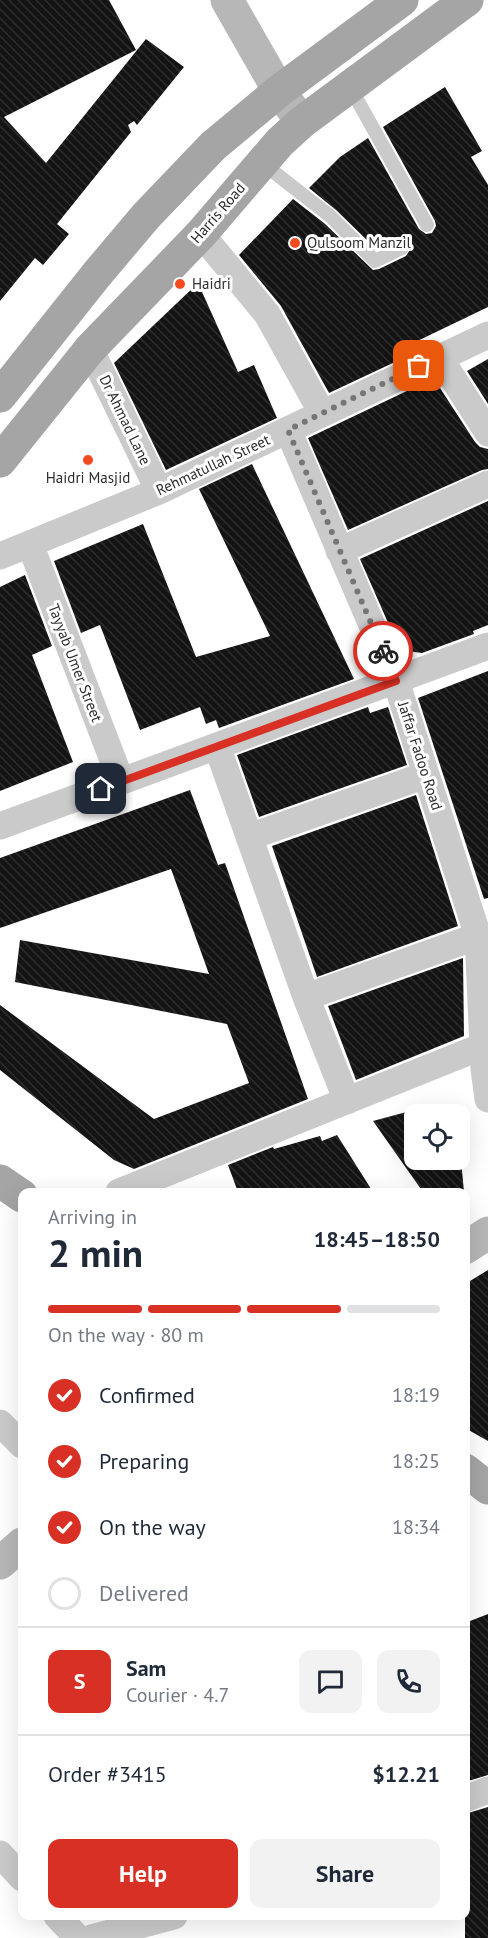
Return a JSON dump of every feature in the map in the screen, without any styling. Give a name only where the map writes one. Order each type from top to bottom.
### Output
[{"type":"main road","points":[[0,396],[146,216],[213,146],[279,91],[402,0]]},
{"type":"main road","name":"Harris Road","points":[[0,461],[90,349],[201,234],[280,141],[302,122],[467,0]]},
{"type":"main road","points":[[0,1181],[18,1193]]},
{"type":"main road","points":[[470,1474],[488,1488]]},
{"type":"street","points":[[227,0],[279,91],[302,122]]},
{"type":"street","points":[[201,234],[267,314],[322,413]]},
{"type":"street","name":"Rehmatullah Street","points":[[0,556],[159,491],[488,335]]},
{"type":"street","name":"Dr Ahmad Lane","points":[[90,349],[159,491]]},
{"type":"street","points":[[439,357],[488,433]]},
{"type":"street","name":"Jaffar Fadoo Road","points":[[288,430],[396,681],[478,936],[484,964],[483,1046],[488,1099]]},
{"type":"street","points":[[339,551],[488,483]]},
{"type":"street","name":"Tayyab Umer Street","points":[[30,544],[121,782]]},
{"type":"street","points":[[0,826],[396,681],[486,652]]},
{"type":"street","points":[[217,746],[306,996],[347,1101]]},
{"type":"street","points":[[249,837],[426,775]]},
{"type":"street","points":[[306,996],[478,936]]},
{"type":"street","points":[[129,1188],[483,1046]]},
{"type":"street","points":[[470,1245],[488,1233]]},
{"type":"street","points":[[0,1423],[18,1440]]},
{"type":"street","points":[[0,1563],[18,1547]]},
{"type":"street","points":[[470,1797],[488,1790]]},
{"type":"street","points":[[0,1854],[18,1874]]},
{"type":"street","points":[[61,1920],[78,1938]]},
{"type":"street","points":[[91,1938],[159,1920]]},
{"type":"lane","points":[[350,87],[427,225]]},
{"type":"lane","points":[[261,162],[330,216],[375,261],[402,248]]},
{"type":"building","points":[[0,0],[109,0],[136,50],[4,117],[46,163],[146,39],[184,67],[137,125],[134,121],[128,125],[131,132],[57,224],[69,234],[43,265],[35,258],[0,301]]},
{"type":"building","points":[[445,87],[482,151],[471,157],[488,185],[488,307],[407,346],[412,354],[329,393],[281,306],[239,255],[293,199],[324,223],[373,270],[406,256],[411,248],[408,241],[399,240],[377,250],[336,210],[309,188],[340,157],[368,138],[419,229],[426,234],[432,233],[436,226],[435,221],[383,127]]},
{"type":"building","points":[[198,283],[238,372],[254,365],[277,418],[166,470],[114,363]]},
{"type":"building","points":[[488,359],[488,404],[467,371]]},
{"type":"building","points":[[430,380],[436,390],[440,388],[475,442],[480,447],[488,449],[488,469],[348,530],[308,438]]},
{"type":"building","points":[[252,464],[354,679],[219,728],[216,720],[206,724],[200,707],[140,730],[100,625],[81,633],[54,561],[143,524],[196,657],[270,636],[199,489]]},
{"type":"building","points":[[488,501],[488,625],[473,631],[474,634],[422,653],[400,650],[360,559]]},
{"type":"building","points":[[25,575],[52,646],[32,655],[73,762],[0,791],[0,587]]},
{"type":"building","points":[[488,671],[488,898],[484,899],[418,698]]},
{"type":"building","points":[[368,707],[370,713],[388,707],[407,765],[259,817],[237,755]]},
{"type":"building","points":[[190,790],[218,865],[225,863],[308,1099],[134,1169],[114,1160],[0,1070],[0,1005],[154,1119],[249,1083],[227,1024],[15,982],[20,940],[209,974],[171,869],[0,928],[0,858]]},
{"type":"building","points":[[416,795],[458,926],[317,977],[272,846]]},
{"type":"building","points":[[463,958],[464,1036],[356,1080],[328,1006]]},
{"type":"building","points":[[404,1113],[404,1165],[373,1121]]},
{"type":"building","points":[[337,1135],[370,1188],[237,1188],[228,1165],[273,1147],[274,1149],[320,1136],[322,1141]]},
{"type":"building","points":[[408,1170],[462,1170],[464,1188],[420,1188]]},
{"type":"building","points":[[488,1270],[488,1441],[470,1431],[470,1281]]},
{"type":"building","points":[[488,1614],[488,1775],[470,1780],[470,1621]]},
{"type":"building","points":[[488,1807],[488,1938],[465,1938],[465,1920],[470,1920],[470,1812]]},
{"type":"way so far","points":[[383,651],[288,430],[419,366]]},
{"type":"place","name":"Qulsoom Manzil","points":[[295,243]]},
{"type":"place","name":"Haidri","points":[[180,284]]},
{"type":"place","name":"Haidri Masjid","points":[[88,460]]},
{"type":"route","points":[[101,789],[396,681],[383,651]]}]
